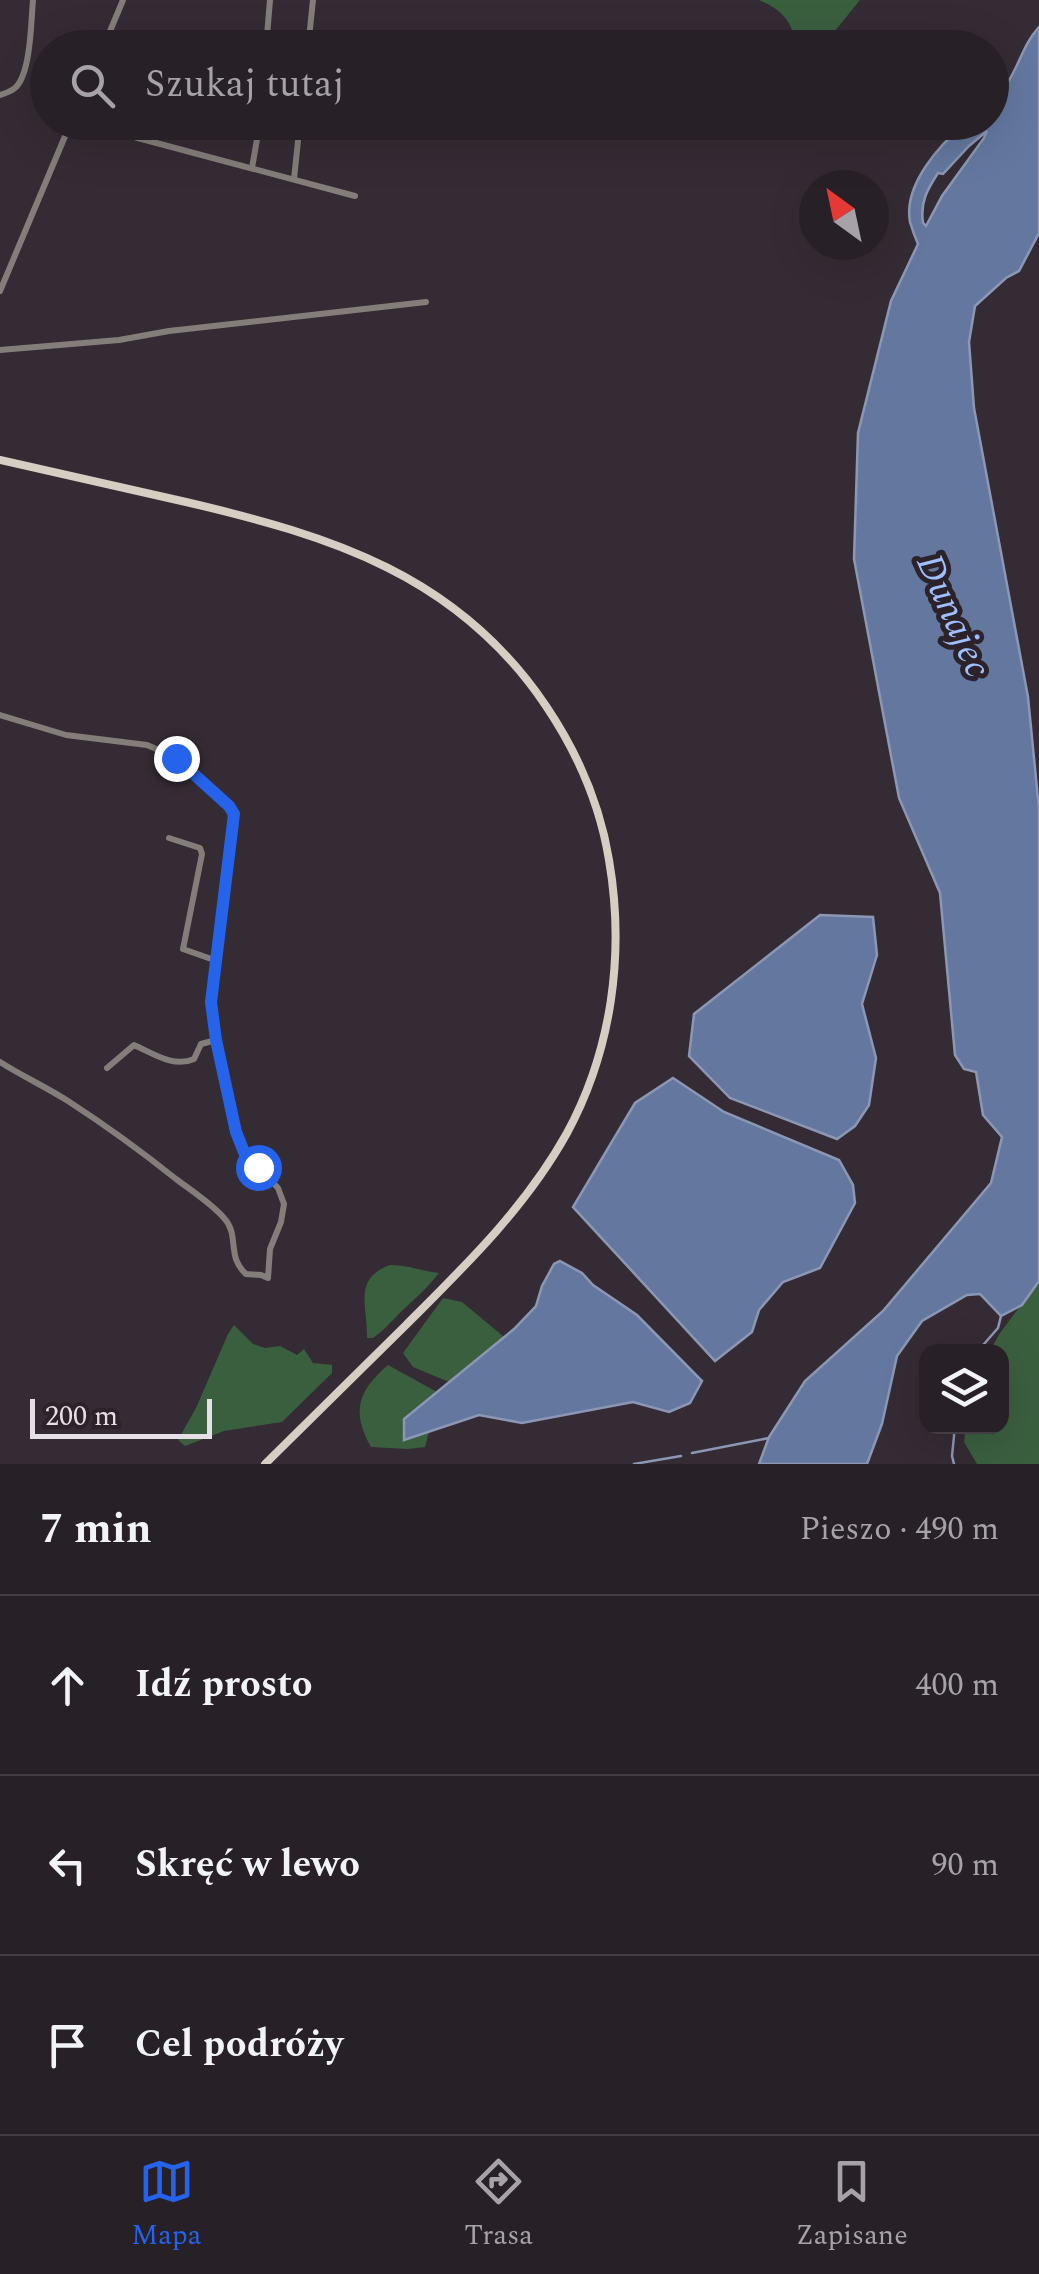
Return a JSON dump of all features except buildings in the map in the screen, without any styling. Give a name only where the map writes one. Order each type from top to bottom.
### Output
[{"type":"main road","points":[[0,460],[280,525],[356,553],[418,583],[488,636],[539,695],[578,762],[607,844],[614,884],[616,937],[610,1012],[588,1087],[567,1132],[531,1188],[488,1242],[265,1464]]},
{"type":"street","points":[[0,95],[11,92],[20,81],[33,0]]},
{"type":"street","points":[[110,30],[123,0]]},
{"type":"street","points":[[268,30],[270,0]]},
{"type":"street","points":[[310,30],[312,0]]},
{"type":"street","points":[[0,291],[67,140]]},
{"type":"street","points":[[144,140],[355,196]]},
{"type":"street","points":[[252,168],[257,140]]},
{"type":"street","points":[[294,179],[298,140]]},
{"type":"street","points":[[0,350],[119,340],[426,302]]},
{"type":"street","points":[[0,715],[66,735],[147,745],[174,757],[234,814],[211,1002],[236,1132],[244,1152],[278,1188],[284,1204],[270,1249],[268,1278],[246,1274],[236,1266],[228,1221],[186,1186],[65,1098],[0,1062]]},
{"type":"street","points":[[169,838],[200,848],[202,854],[183,949],[217,961]]},
{"type":"street","points":[[107,1068],[134,1045],[184,1063],[194,1059],[202,1044],[216,1040]]},
{"type":"green space","points":[[759,0],[860,0],[836,30],[791,30],[775,8]]},
{"type":"green space","points":[[390,1265],[439,1273],[381,1332],[367,1338],[366,1286],[378,1271]]},
{"type":"green space","points":[[1039,1281],[1039,1464],[977,1464],[964,1442],[965,1434],[1009,1434],[1009,1344],[994,1344]]},
{"type":"green space","points":[[443,1298],[462,1302],[504,1337],[449,1382],[413,1367],[403,1353]]},
{"type":"green space","points":[[234,1325],[253,1344],[265,1348],[280,1346],[297,1355],[304,1349],[313,1363],[332,1365],[332,1373],[282,1422],[224,1431],[185,1446],[178,1440]]},
{"type":"green space","points":[[388,1365],[437,1392],[404,1419],[405,1440],[429,1432],[425,1447],[371,1447],[365,1434],[360,1412],[364,1393]]},
{"type":"water","name":"Dunajec","points":[[1039,27],[1039,233],[1019,271],[975,306],[969,342],[974,408],[1028,697],[1039,809],[1039,1281],[1022,1305],[1001,1316],[980,1294],[967,1295],[922,1321],[897,1356],[882,1424],[867,1464],[759,1464],[769,1437],[805,1381],[883,1311],[991,1183],[1002,1137],[983,1115],[976,1072],[964,1069],[955,1055],[940,893],[899,798],[854,559],[858,433],[891,301],[918,244],[910,222],[912,194],[926,167],[948,140],[976,140],[943,174],[938,173],[924,202],[922,216],[926,226],[942,196],[983,140],[1009,140],[1009,80]]},
{"type":"water","points":[[820,915],[873,917],[877,955],[862,1004],[876,1058],[869,1105],[855,1126],[837,1139],[730,1098],[689,1056],[694,1014]]},
{"type":"water","points":[[673,1078],[724,1112],[839,1160],[853,1185],[855,1203],[820,1268],[783,1282],[759,1310],[752,1332],[715,1361],[573,1207],[635,1103]]},
{"type":"water","points":[[560,1261],[637,1315],[702,1381],[690,1403],[669,1412],[633,1402],[522,1423],[479,1415],[404,1440],[404,1419],[514,1329],[536,1306],[542,1286],[554,1264]]},
{"type":"waterway","points":[[984,1344],[998,1328],[1001,1316]]},
{"type":"waterway","points":[[954,1434],[954,1464]]},
{"type":"waterway","points":[[692,1453],[769,1438]]},
{"type":"waterway","points":[[634,1464],[681,1456]]},
{"type":"route","points":[[176,758],[234,814],[211,1002],[236,1132],[244,1152],[258,1167]]}]
